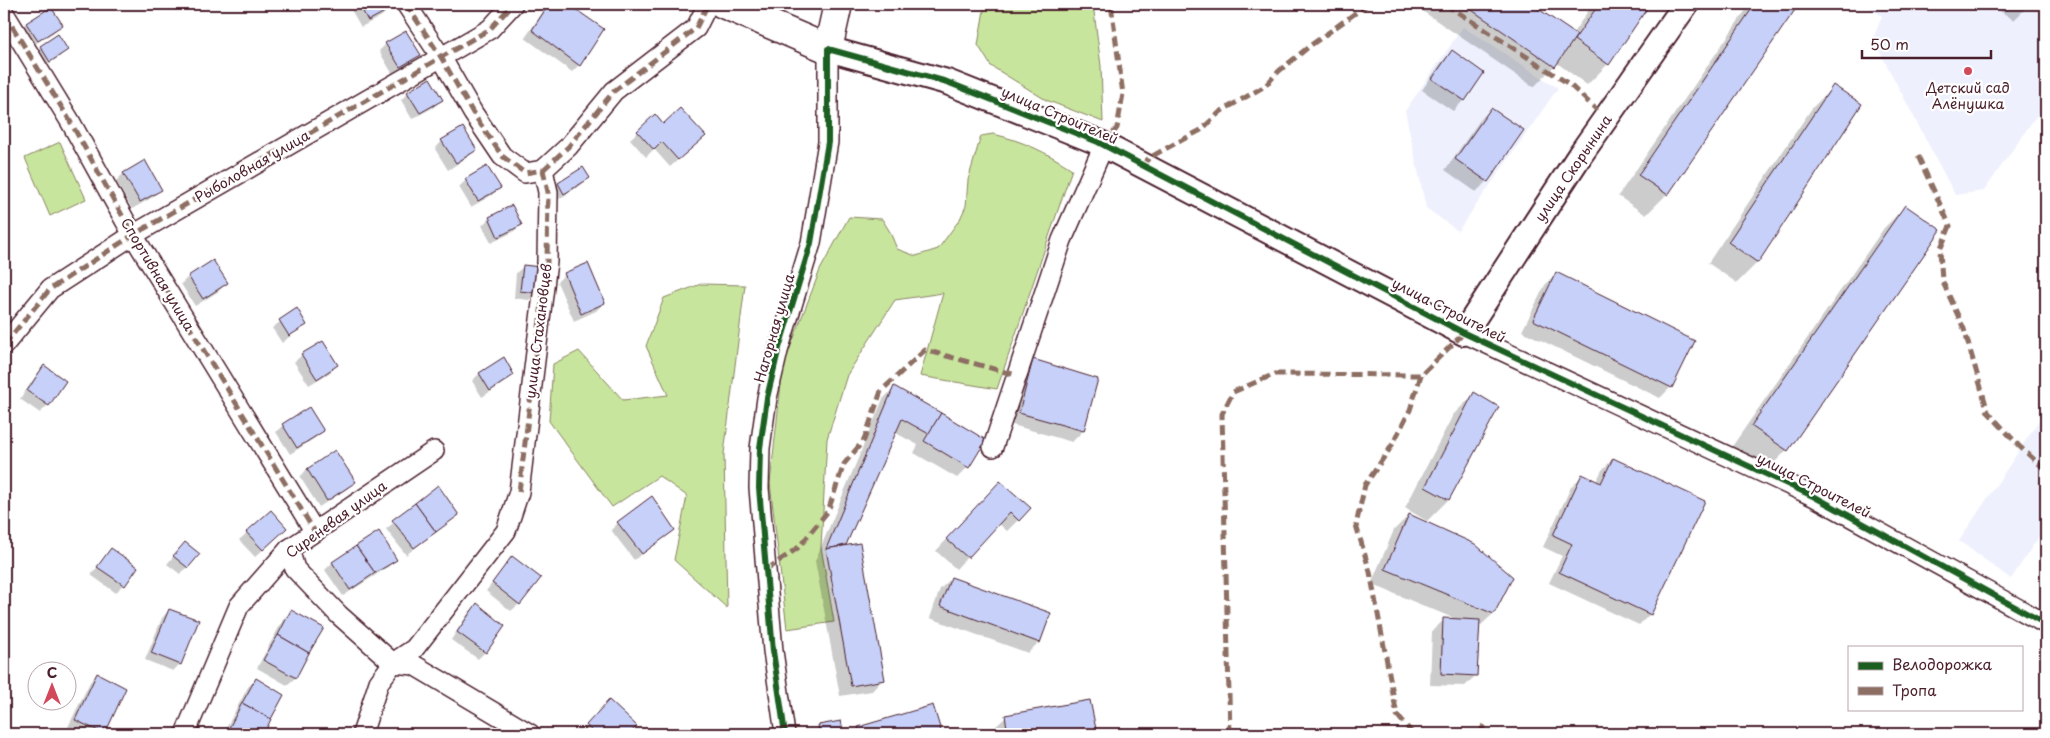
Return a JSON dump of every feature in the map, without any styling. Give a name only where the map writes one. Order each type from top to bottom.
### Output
[{"type":"main road","name":"улица Строителей","points":[[723,4],[828,49]]},
{"type":"main road","points":[[828,49],[838,4]]},
{"type":"street","points":[[406,4],[441,57],[473,113],[502,156],[525,173],[543,170],[568,147],[614,91],[696,28],[708,4]]},
{"type":"street","name":"Рыболовная улица","points":[[4,345],[50,289],[133,235],[490,28],[513,4]]},
{"type":"street","name":"улица Скорынина","points":[[1464,334],[1580,155],[1686,4]]},
{"type":"street","name":"Спортивная улица","points":[[4,13],[70,121],[133,235],[315,532]]},
{"type":"street","name":"улица Строителей","points":[[828,49],[947,82],[1104,145],[1464,334],[1815,497],[2046,624]]},
{"type":"street","name":"Нагорная улица","points":[[785,734],[773,651],[760,507],[760,448],[767,398],[778,352],[811,243],[828,142],[828,49]]},
{"type":"street","points":[[993,446],[1062,240],[1104,145]]},
{"type":"street","name":"улица Стахановцев","points":[[393,663],[414,649],[506,531],[519,492],[547,262],[548,192],[543,170]]},
{"type":"street","name":"Сиреневая улица","points":[[185,734],[239,606],[289,549],[434,451]]},
{"type":"street","points":[[289,549],[295,569],[339,615],[393,663],[414,665],[530,734]]},
{"type":"street","points":[[362,734],[379,682],[393,663]]},
{"type":"shaded area","name":"Детский сад Алёнушка","points":[[1864,4],[2046,4],[2046,102],[1984,191],[1955,195],[1873,39],[1882,16]]},
{"type":"shaded area","points":[[1463,27],[1558,88],[1458,231],[1426,208],[1405,111]]},
{"type":"shaded area","points":[[2046,410],[2046,526],[2011,579],[1959,541]]},
{"type":"green space","points":[[985,4],[1093,4],[1101,66],[1103,122],[1046,100],[991,66],[978,45]]},
{"type":"green space","points":[[993,134],[1034,148],[1072,169],[997,389],[920,376],[943,293],[895,300],[847,375],[827,439],[821,547],[834,622],[787,629],[770,483],[783,366],[820,270],[849,217],[882,219],[897,249],[916,256],[938,249],[960,219],[966,206],[968,180],[981,136]]},
{"type":"green space","points":[[60,142],[86,199],[50,216],[25,158]]},
{"type":"green space","points":[[701,284],[745,285],[724,454],[727,608],[674,560],[687,496],[659,476],[612,507],[549,421],[553,364],[579,351],[623,400],[668,395],[646,346],[664,298]]},
{"type":"building","points":[[359,4],[388,4],[390,9],[368,21]]},
{"type":"building","points":[[549,4],[568,4],[604,29],[580,66],[532,30]]},
{"type":"building","points":[[1463,4],[1531,4],[1577,35],[1555,67]]},
{"type":"building","points":[[1599,4],[1650,4],[1609,65],[1574,40]]},
{"type":"building","points":[[1755,4],[1799,4],[1668,195],[1638,175]]},
{"type":"building","points":[[51,7],[63,25],[38,41],[26,23]]},
{"type":"building","points":[[406,31],[421,55],[400,67],[385,43]]},
{"type":"building","points":[[58,34],[68,50],[50,62],[40,46]]},
{"type":"building","points":[[1452,50],[1484,73],[1465,101],[1432,79]]},
{"type":"building","points":[[430,78],[443,100],[420,113],[407,92]]},
{"type":"building","points":[[1833,85],[1862,104],[1758,263],[1728,242]]},
{"type":"building","points":[[680,108],[706,136],[678,160],[662,142],[654,150],[637,131],[655,114],[663,124]]},
{"type":"building","points":[[1491,108],[1524,130],[1488,182],[1455,159]]},
{"type":"building","points":[[463,127],[477,150],[456,163],[441,140]]},
{"type":"building","points":[[145,160],[162,190],[140,202],[123,173]]},
{"type":"building","points":[[487,166],[501,188],[478,201],[465,179]]},
{"type":"building","points":[[583,167],[590,178],[564,194],[558,183]]},
{"type":"building","points":[[512,205],[522,225],[498,237],[489,217]]},
{"type":"building","points":[[1905,205],[1941,230],[1788,451],[1751,426]]},
{"type":"building","points":[[213,260],[228,283],[203,299],[188,276]]},
{"type":"building","points":[[588,263],[605,303],[581,314],[564,273]]},
{"type":"building","points":[[523,265],[541,267],[537,293],[520,291]]},
{"type":"building","points":[[1556,272],[1695,341],[1672,388],[1533,320]]},
{"type":"building","points":[[297,308],[307,325],[289,336],[279,320]]},
{"type":"building","points":[[323,341],[338,365],[317,379],[301,354]]},
{"type":"building","points":[[504,357],[514,375],[490,391],[479,373]]},
{"type":"building","points":[[1033,359],[1098,379],[1084,431],[1019,413]]},
{"type":"building","points":[[44,365],[66,381],[49,406],[27,391]]},
{"type":"building","points":[[894,386],[941,413],[929,434],[902,419],[846,545],[826,549]]},
{"type":"building","points":[[1474,392],[1499,407],[1449,500],[1425,487]]},
{"type":"building","points":[[309,407],[324,431],[297,448],[282,424]]},
{"type":"building","points":[[941,413],[986,440],[969,468],[924,441]]},
{"type":"building","points":[[335,450],[356,482],[327,501],[307,469]]},
{"type":"building","points":[[1613,458],[1705,501],[1651,615],[1559,572],[1572,544],[1553,535],[1582,474],[1601,483]]},
{"type":"building","points":[[1000,481],[1031,508],[1019,521],[1010,512],[968,558],[946,539]]},
{"type":"building","points":[[438,485],[459,515],[436,532],[415,503]]},
{"type":"building","points":[[652,496],[675,530],[642,554],[617,522]]},
{"type":"building","points":[[415,503],[436,532],[414,548],[392,520]]},
{"type":"building","points":[[271,510],[287,528],[263,550],[246,532]]},
{"type":"building","points":[[1409,514],[1475,544],[1513,577],[1494,614],[1385,569]]},
{"type":"building","points":[[379,531],[397,560],[375,573],[356,546]]},
{"type":"building","points":[[185,542],[200,554],[188,568],[173,556]]},
{"type":"building","points":[[860,543],[885,680],[851,686],[826,549]]},
{"type":"building","points":[[356,546],[375,573],[350,590],[332,562]]},
{"type":"building","points":[[111,548],[138,567],[125,586],[97,567]]},
{"type":"building","points":[[512,556],[541,578],[520,605],[492,583]]},
{"type":"building","points":[[951,577],[1051,613],[1040,643],[940,606]]},
{"type":"building","points":[[477,603],[505,626],[486,653],[457,632]]},
{"type":"building","points":[[169,609],[199,620],[181,665],[151,653]]},
{"type":"building","points":[[291,610],[324,628],[309,653],[278,635]]},
{"type":"building","points":[[1443,618],[1480,620],[1477,676],[1441,674]]},
{"type":"building","points":[[278,635],[309,653],[296,678],[263,660]]},
{"type":"building","points":[[97,673],[126,688],[105,734],[75,720]]},
{"type":"building","points":[[256,678],[284,695],[271,719],[242,703]]},
{"type":"building","points":[[609,700],[637,726],[629,734],[595,734],[586,725]]},
{"type":"building","points":[[1090,700],[1097,734],[1008,734],[1005,715]]},
{"type":"building","points":[[242,703],[271,719],[264,734],[241,734],[229,728]]},
{"type":"building","points":[[933,705],[942,734],[860,734],[858,727]]},
{"type":"building","points":[[841,721],[844,734],[820,734],[818,725]]},
{"type":"marked path","points":[[406,4],[441,57],[473,113],[502,156],[525,173],[543,170]]},
{"type":"marked path","points":[[4,345],[50,289],[133,235],[490,29],[513,4]]},
{"type":"marked path","points":[[543,170],[568,147],[614,91],[696,28],[708,4]]},
{"type":"marked path","points":[[1104,145],[1117,128],[1123,94],[1111,4]]},
{"type":"marked path","points":[[1142,166],[1149,158],[1201,130],[1220,112],[1265,86],[1279,71],[1311,45],[1368,4]]},
{"type":"marked path","points":[[1445,4],[1569,84],[1597,110]]},
{"type":"marked path","points":[[4,13],[70,121],[133,235],[315,532]]},
{"type":"marked path","points":[[1918,156],[1950,226],[1940,250],[1942,280],[1964,329],[1988,412],[2019,446],[2046,470]]},
{"type":"marked path","points":[[519,492],[547,262],[548,192],[543,170]]},
{"type":"marked path","points":[[1230,734],[1222,414],[1233,392],[1275,374],[1421,375],[1464,333]]},
{"type":"marked path","points":[[766,570],[799,547],[828,511],[844,464],[864,440],[881,391],[925,350],[1016,375]]},
{"type":"marked path","points":[[1413,734],[1397,715],[1370,572],[1356,525],[1365,485],[1391,447],[1410,410],[1421,375]]},
{"type":"marked path","points":[[1480,734],[1485,723]]},
{"type":"cycle path","points":[[785,734],[773,651],[759,488],[760,448],[767,398],[778,351],[811,243],[828,142],[828,49],[947,82],[1098,142],[1464,333],[1815,497],[2046,624]]},
{"type":"place","name":"Детский сад Алёнушка","points":[[1968,71]]}]
